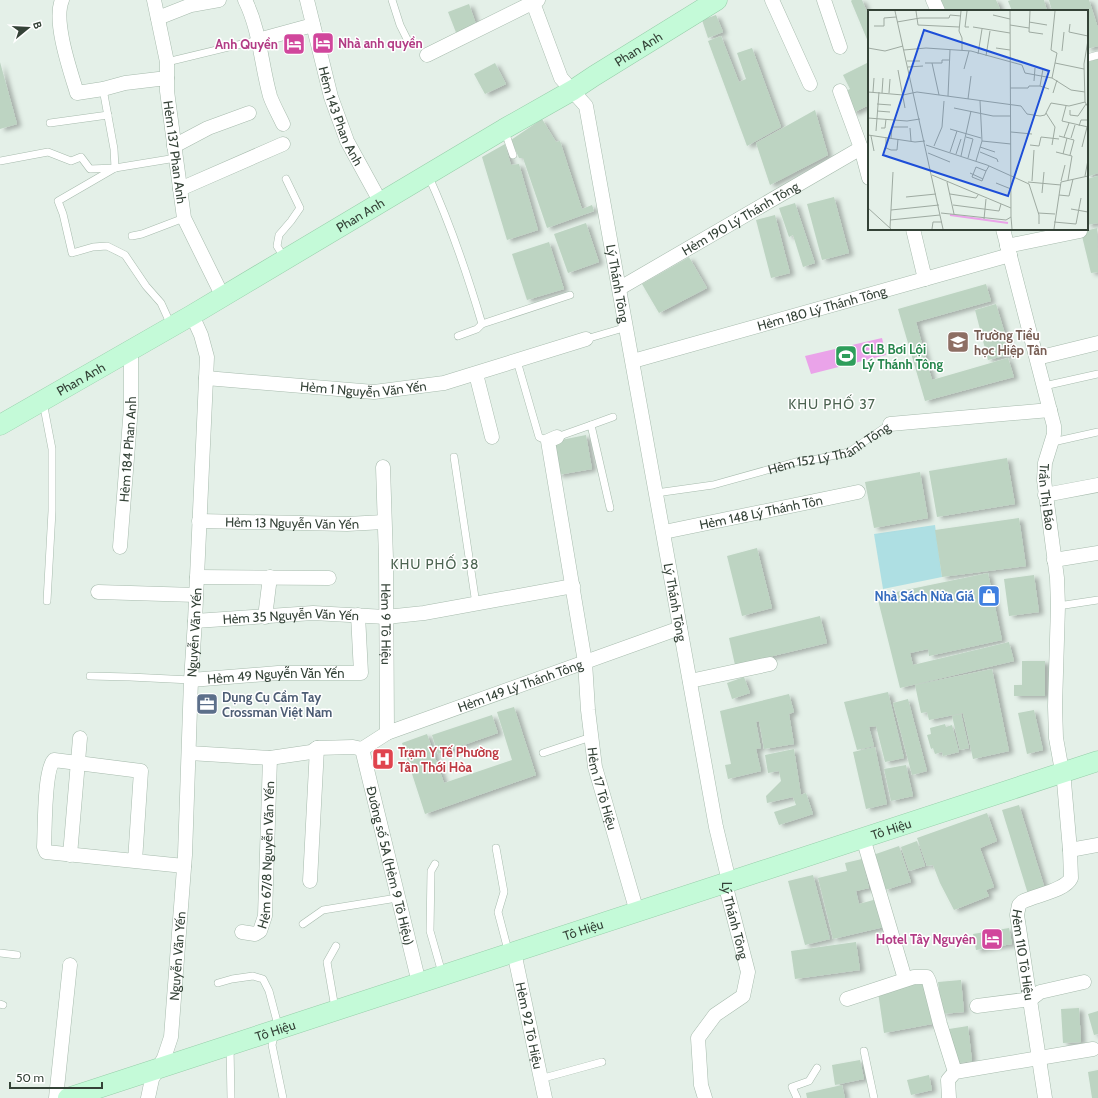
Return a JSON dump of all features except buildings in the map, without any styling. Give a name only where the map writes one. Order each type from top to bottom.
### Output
[{"type":"street","points":[[62,0],[60,16],[62,46],[77,93],[103,89],[125,83],[167,78]]},
{"type":"street","name":"Hẻm 137 Phan Anh","points":[[154,0],[168,62],[167,91],[184,218],[223,297]]},
{"type":"street","points":[[158,18],[191,5],[219,0]]},
{"type":"street","points":[[245,0],[250,11],[258,40],[270,97],[283,124]]},
{"type":"street","name":"Hẻm 143 Phan Anh","points":[[307,0],[331,97],[347,141],[381,203]]},
{"type":"street","name":"Phan Anh","points":[[0,425],[131,351],[504,129],[573,90],[717,0]]},
{"type":"street","points":[[772,0],[810,84]]},
{"type":"street","points":[[824,0],[840,47]]},
{"type":"street","points":[[933,0],[938,10]]},
{"type":"street","points":[[427,55],[534,1]]},
{"type":"street","name":"Lý Thánh Tông","points":[[534,1],[561,78],[586,106],[664,532],[716,828],[727,873],[727,891],[748,972],[743,996],[715,1015],[698,1038],[701,1085],[705,1098]]},
{"type":"street","points":[[258,40],[313,25]]},
{"type":"street","points":[[840,91],[861,148],[868,174]]},
{"type":"street","points":[[175,152],[208,128],[249,113]]},
{"type":"street","points":[[180,188],[283,144]]},
{"type":"street","name":"Hẻm 190 Lý Thánh Tông","points":[[620,288],[861,148]]},
{"type":"street","points":[[913,230],[925,279]]},
{"type":"street","name":"Trần Thị Báo","points":[[1003,230],[1054,426],[1054,434],[1044,471],[1045,495],[1057,578],[1058,606],[1055,706],[1056,738],[1062,773]]},
{"type":"street","name":"Hẻm 180 Lý Thánh Tông","points":[[633,360],[925,279],[1009,250],[1080,231]]},
{"type":"street","name":"Nguyễn Văn Yến","points":[[148,1098],[152,1079],[164,1058],[172,1037],[184,866],[207,357],[201,335],[192,315]]},
{"type":"street","name":"Hẻm 1 Nguyễn Văn Yến","points":[[206,378],[374,392],[444,383],[586,340]]},
{"type":"street","points":[[1037,358],[1098,343]]},
{"type":"street","name":"Hẻm 184 Phan Anh","points":[[120,547],[131,407],[131,351]]},
{"type":"street","points":[[476,374],[492,437]]},
{"type":"street","name":"Hẻm 152 Lý Thánh Tông","points":[[890,424],[1050,410]]},
{"type":"street","name":"Hẻm 17 Tô Hiệu","points":[[555,436],[573,586],[585,662],[588,710],[595,767],[637,912]]},
{"type":"street","name":"Hẻm 9 Tô Hiệu","points":[[382,467],[387,733]]},
{"type":"street","points":[[1045,495],[1098,485]]},
{"type":"street","name":"Hẻm 148 Lý Thánh Tôn","points":[[664,532],[858,492]]},
{"type":"street","name":"Hẻm 13 Nguyễn Văn Yến","points":[[199,521],[347,524],[384,522]]},
{"type":"street","points":[[1054,560],[1098,553]]},
{"type":"street","points":[[197,577],[329,578]]},
{"type":"street","points":[[265,617],[270,577]]},
{"type":"street","name":"Hẻm 35 Nguyễn Văn Yến","points":[[196,621],[313,613],[386,617],[424,613],[573,586]]},
{"type":"street","points":[[98,592],[196,595]]},
{"type":"street","name":"Hẻm 49 Nguyễn Văn Yến","points":[[192,680],[278,673],[361,674],[358,615]]},
{"type":"street","name":"Hẻm 149 Lý Thánh Tông","points":[[362,749],[387,733],[680,628]]},
{"type":"street","points":[[690,681],[770,664]]},
{"type":"street","points":[[70,855],[80,738]]},
{"type":"street","points":[[189,753],[270,758],[311,752],[317,748],[353,747],[362,749]]},
{"type":"street","points":[[310,881],[317,748]]},
{"type":"street","name":"Đường số 5A (Hẻm 9 Tô Hiệu)","points":[[362,749],[397,898],[419,983]]},
{"type":"street","name":"Hẻm 67/8 Nguyễn Văn Yến","points":[[242,932],[255,934],[260,931],[265,916],[270,758]]},
{"type":"street","points":[[135,861],[141,771],[54,760],[50,766],[46,803],[44,850],[46,852],[184,866]]},
{"type":"street","name":"Tô Hiệu","points":[[68,1098],[1098,761]]},
{"type":"street","name":"Hẻm 110 Tô Hiệu","points":[[1045,1098],[1017,915],[1019,905],[1027,899],[1066,884],[1070,878],[1070,850],[1062,773]]},
{"type":"street","points":[[863,838],[905,979]]},
{"type":"street","points":[[1070,850],[1098,845]]},
{"type":"street","name":"Hẻm 92 Tô Hiệu","points":[[512,953],[545,1098]]},
{"type":"street","points":[[56,1098],[70,965]]},
{"type":"street","points":[[847,999],[905,979],[927,977],[930,981],[940,1024],[955,1072]]},
{"type":"street","points":[[977,1006],[1031,999],[1040,992],[1084,982]]},
{"type":"street","points":[[949,1098],[948,1080],[955,1072],[1093,1049]]},
{"type":"lane","points":[[392,0],[400,25],[409,43]]},
{"type":"lane","points":[[168,62],[258,40]]},
{"type":"lane","points":[[1088,58],[1098,55]]},
{"type":"lane","points":[[103,89],[116,168]]},
{"type":"lane","points":[[50,123],[108,115]]},
{"type":"lane","points":[[504,129],[514,155]]},
{"type":"lane","points":[[0,161],[48,152],[71,161],[81,157],[90,169],[116,168],[175,152]]},
{"type":"lane","points":[[116,168],[58,201],[63,214],[72,253],[93,247],[107,246],[125,255],[146,286],[161,303],[172,327]]},
{"type":"lane","points":[[428,175],[444,210],[471,286],[482,324]]},
{"type":"lane","points":[[285,260],[277,246],[278,235],[291,221],[300,208],[286,179]]},
{"type":"lane","points":[[132,236],[142,234],[184,218]]},
{"type":"lane","points":[[458,336],[477,329],[482,324],[570,295]]},
{"type":"lane","points":[[586,340],[627,327]]},
{"type":"lane","points":[[517,361],[539,437],[555,436],[613,417]]},
{"type":"lane","points":[[1044,386],[1098,374]]},
{"type":"lane","points":[[43,400],[52,449],[52,511],[47,601]]},
{"type":"lane","name":"Hẻm 152 Lý Thánh Tông","points":[[656,493],[713,485],[799,460],[818,459],[849,452],[890,424]]},
{"type":"lane","points":[[591,425],[610,508]]},
{"type":"lane","points":[[1052,442],[1098,432]]},
{"type":"lane","points":[[454,457],[476,604]]},
{"type":"lane","points":[[1058,606],[1098,600]]},
{"type":"lane","points":[[90,676],[192,680]]},
{"type":"lane","points":[[543,753],[591,737]]},
{"type":"lane","points":[[496,848],[504,892],[498,912],[512,953]]},
{"type":"lane","points":[[435,864],[431,871],[430,931],[443,976]]},
{"type":"lane","points":[[303,924],[323,910],[397,898]]},
{"type":"lane","points":[[336,946],[327,962],[336,1010]]},
{"type":"lane","points":[[0,953],[17,955]]},
{"type":"lane","points":[[218,983],[253,976],[263,979],[269,991],[277,1029],[272,1045],[283,1098]]},
{"type":"lane","points":[[230,1045],[230,1098]]},
{"type":"lane","points":[[864,1050],[874,1098]]},
{"type":"lane","points":[[540,1078],[602,1062]]},
{"type":"lane","points":[[797,1098],[792,1087],[809,1081],[817,1068]]},
{"type":"shaded area","name":"CLB Bơi Lội Lý Thánh Tông","points":[[882,338],[886,355],[811,374],[805,356]]},
{"type":"shaded area","points":[[935,525],[942,577],[883,589],[874,534]]},
{"type":"place","name":"Nhà anh quyền","points":[[323,43]]},
{"type":"place","name":"Anh Quyền","points":[[294,44]]},
{"type":"place","name":"Trường Tiểu học Hiệp Tân","points":[[958,342]]},
{"type":"place","name":"CLB Bơi Lội Lý Thánh Tông","points":[[846,356]]},
{"type":"place","name":"Nhà Sách Nửa Giá","points":[[989,596]]},
{"type":"place","name":"Dụng Cụ Cầm Tay Crossman Việt Nam","points":[[207,704]]},
{"type":"place","name":"Trạm Y Tế Phường Tân Thới Hòa","points":[[383,759]]},
{"type":"place","name":"Hotel Tây Nguyên","points":[[992,939]]},
{"type":"district","name":"KHU PHỐ 37","points":[[832,404]]},
{"type":"district","name":"KHU PHỐ 38","points":[[435,564]]}]
